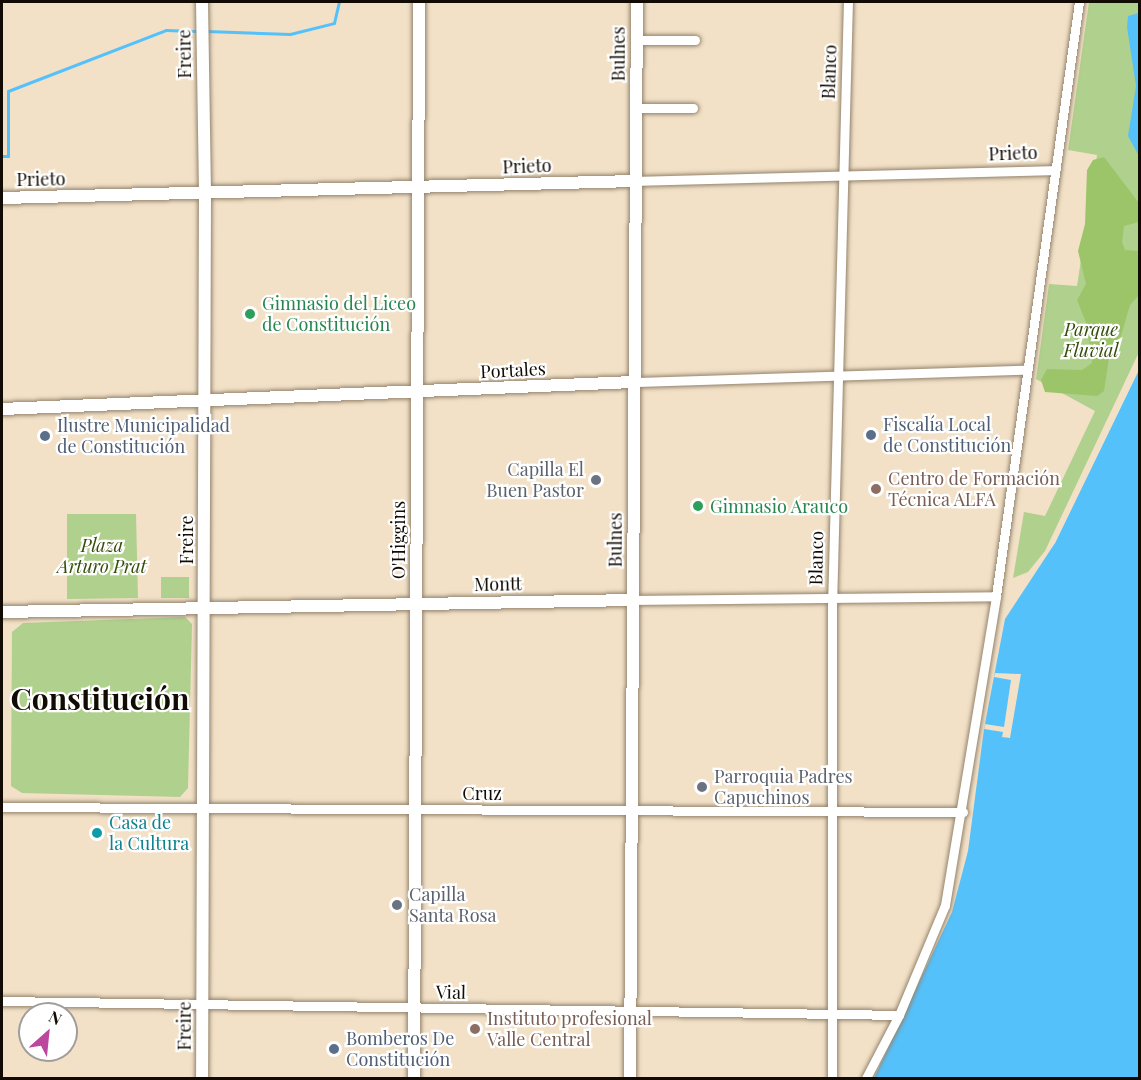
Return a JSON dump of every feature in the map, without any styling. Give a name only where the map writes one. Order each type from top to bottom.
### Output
[{"type":"street","name":"Freire","points":[[202,2],[205,193],[202,1078]]},
{"type":"street","name":"O'Higgins","points":[[414,1078],[419,2]]},
{"type":"street","name":"Bulnes","points":[[630,1078],[636,2]]},
{"type":"street","name":"Blanco","points":[[832,1078],[830,811],[832,596],[836,376],[848,2]]},
{"type":"street","points":[[867,1078],[899,1015],[942,918],[963,812],[996,596],[1079,2]]},
{"type":"street","points":[[636,40],[695,40]]},
{"type":"street","points":[[636,108],[693,108]]},
{"type":"street","name":"Prieto","points":[[2,198],[1054,170]]},
{"type":"street","name":"Portales","points":[[2,409],[634,382],[1026,370]]},
{"type":"street","name":"Montt","points":[[2,612],[832,596],[996,596]]},
{"type":"street","name":"Cruz","points":[[2,807],[203,806],[963,812]]},
{"type":"street","name":"Vial","points":[[2,1001],[899,1015]]},
{"type":"green space","name":"Parque Fluvial","points":[[1089,2],[1139,2],[1139,352],[1045,551],[1028,572],[1013,578],[1024,512],[1045,516],[1095,411],[1036,379],[1049,284],[1077,286],[1097,155],[1068,150]]},
{"type":"green space","points":[[1104,157],[1139,203],[1139,222],[1124,226],[1122,242],[1125,250],[1139,251],[1139,295],[1130,305],[1121,336],[1110,352],[1104,391],[1097,396],[1045,392],[1041,380],[1047,369],[1082,370],[1092,363],[1087,325],[1077,300],[1086,284],[1078,251],[1085,224],[1087,170],[1093,160]]},
{"type":"green space","name":"Plaza Arturo Prat","points":[[67,514],[136,514],[138,598],[67,599]]},
{"type":"green space","points":[[161,577],[189,577],[189,598],[161,598]]},
{"type":"green space","points":[[185,617],[192,624],[188,788],[180,797],[22,793],[11,786],[12,632],[23,623]]},
{"type":"water","points":[[1140,13],[1139,156],[1128,136],[1136,86],[1127,27],[1128,16]]},
{"type":"water","points":[[1139,370],[1139,1078],[874,1078],[952,912],[968,851],[984,729],[1005,619],[1055,543]]},
{"type":"pier","points":[[1140,367],[1055,543],[1030,572],[1053,542]]},
{"type":"pier","points":[[995,673],[1021,674],[1010,738],[1002,737],[1003,732],[984,729],[985,724],[1004,727],[1011,680],[994,677]]},
{"type":"waterway","points":[[206,31],[290,34],[334,23],[339,2]]},
{"type":"waterway","points":[[2,156],[8,156],[8,91],[166,30],[200,31]]},
{"type":"place","name":"Gimnasio del Liceo de Constitución","points":[[250,314]]},
{"type":"place","name":"Fiscalía Local de Constitución","points":[[871,435]]},
{"type":"place","name":"Ilustre Municipalidad de Constitución","points":[[45,436]]},
{"type":"place","name":"Capilla El Buen Pastor","points":[[596,480]]},
{"type":"place","name":"Centro de Formación Técnica ALFA","points":[[876,489]]},
{"type":"place","name":"Gimnasio Arauco","points":[[698,506]]},
{"type":"place","name":"Parroquia Padres Capuchinos","points":[[702,787]]},
{"type":"place","name":"Casa de la Cultura","points":[[97,833]]},
{"type":"place","name":"Capilla Santa Rosa","points":[[397,905]]},
{"type":"place","name":"Instituto profesional Valle Central","points":[[475,1029]]},
{"type":"place","name":"Bomberos De Constitución","points":[[334,1049]]},
{"type":"district","name":"Constitución","points":[[100,698]]}]
